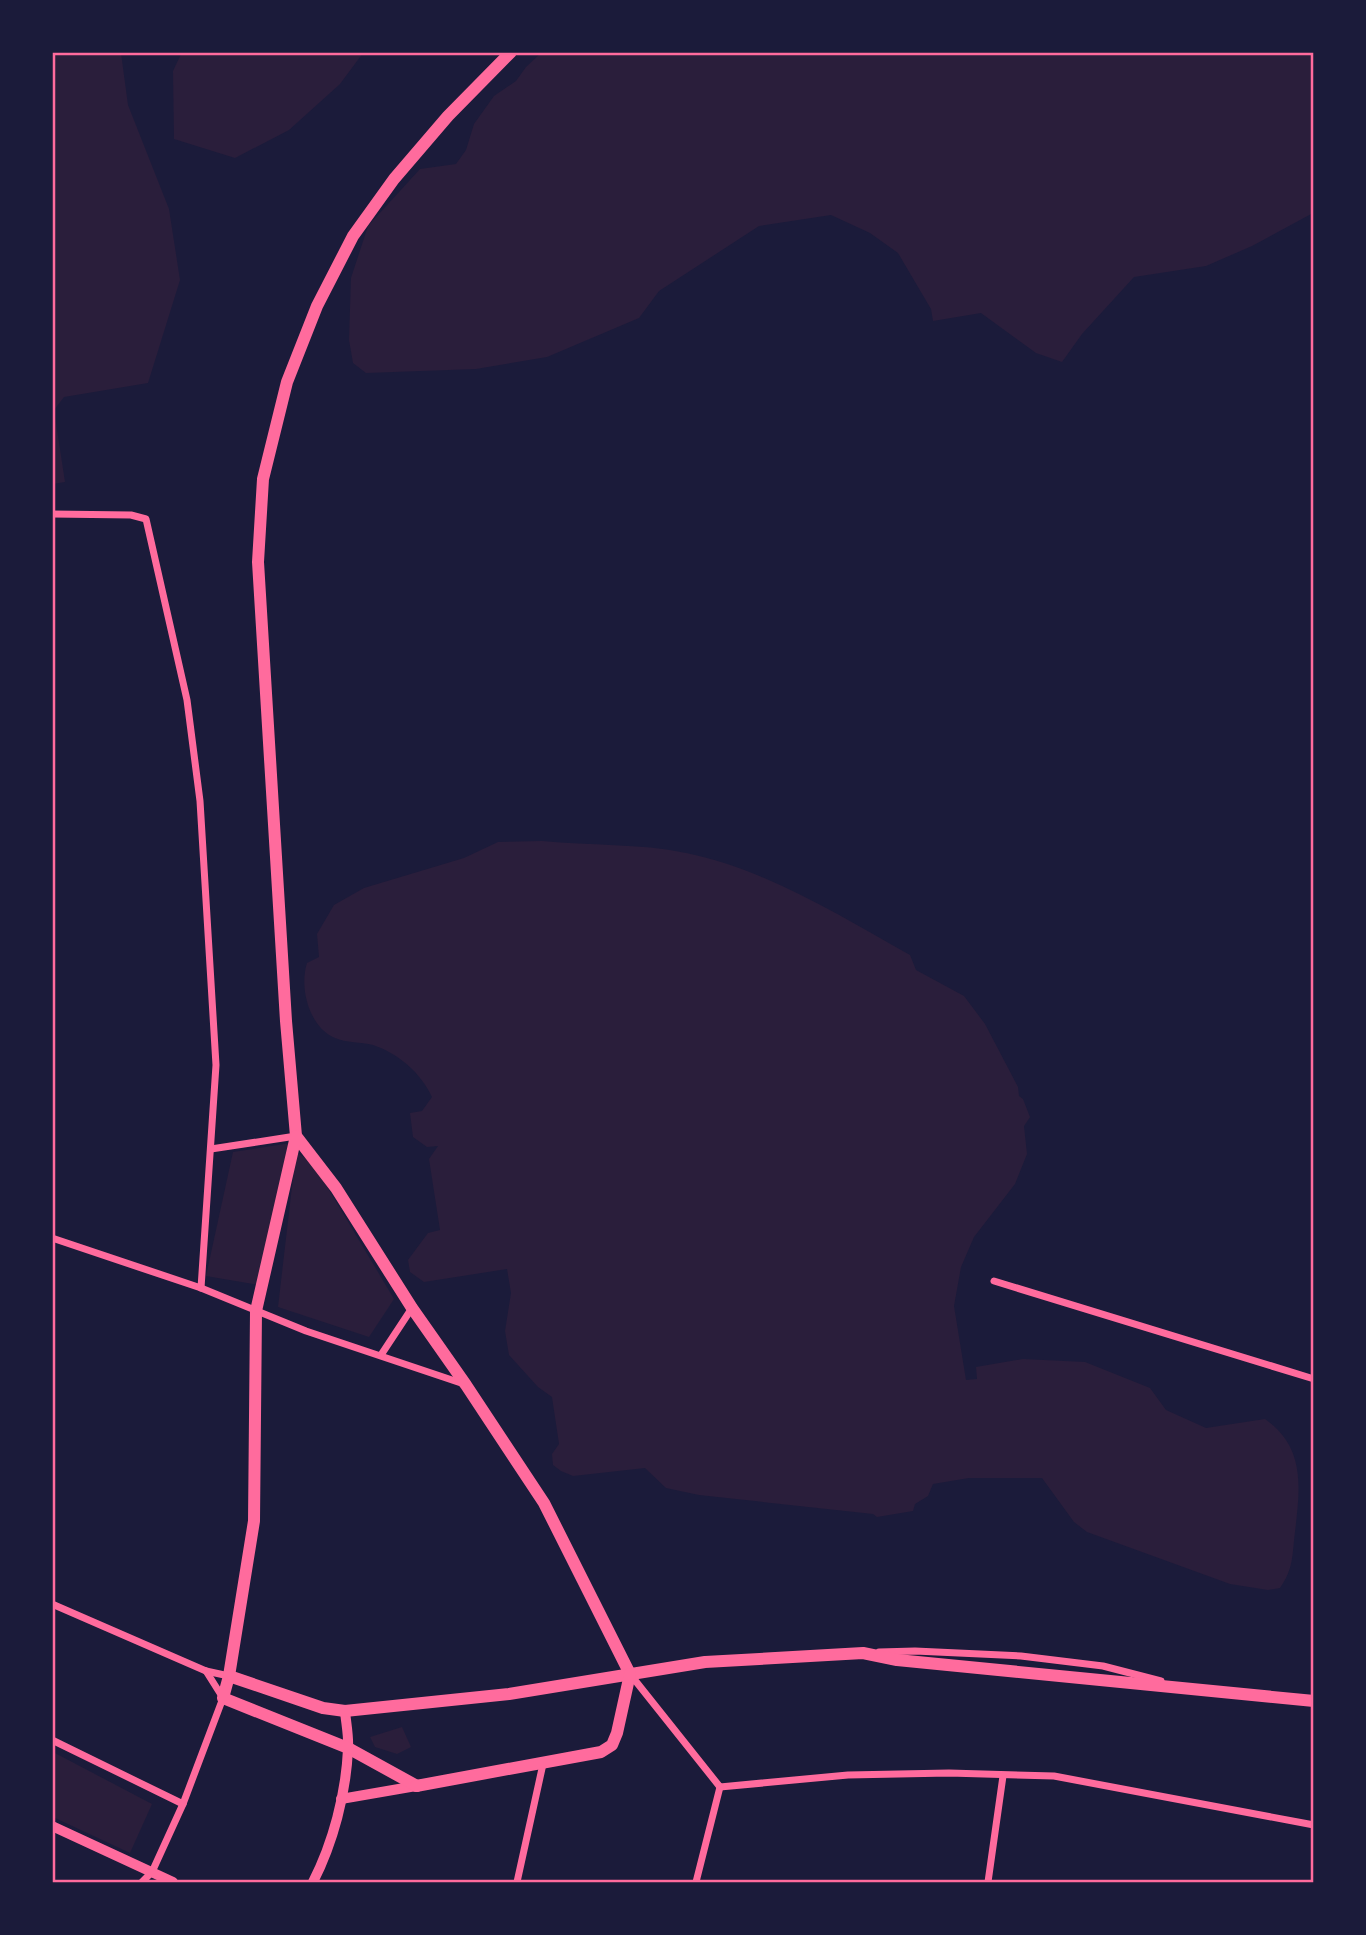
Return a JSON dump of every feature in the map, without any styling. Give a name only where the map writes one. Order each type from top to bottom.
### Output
[{"type":"main road","points":[[416,1786],[348,1748],[223,1698],[229,1676],[254,1521],[256,1311],[296,1136],[286,1021],[258,576],[262,479],[287,382],[317,306],[352,236],[394,179],[448,116],[510,52]]},
{"type":"main road","points":[[296,1136],[336,1188],[412,1308],[544,1503],[629,1674],[617,1733],[612,1745],[601,1752],[341,1799]]},
{"type":"main road","points":[[229,1676],[323,1707],[345,1711],[509,1694],[705,1662],[863,1653],[897,1660],[1314,1701]]},
{"type":"main road","points":[[313,1882],[323,1863],[341,1799],[348,1748],[345,1711]]},
{"type":"street","points":[[52,514],[131,515],[141,516],[149,523],[187,700],[200,801],[216,1065],[201,1288]]},
{"type":"street","points":[[211,1149],[296,1136]]},
{"type":"street","points":[[52,1238],[201,1288],[306,1331],[466,1385]]},
{"type":"street","points":[[994,1281],[1314,1379]]},
{"type":"street","points":[[382,1355],[412,1308]]},
{"type":"street","points":[[52,1604],[206,1671],[229,1676]]},
{"type":"street","points":[[142,1882],[152,1872],[183,1804],[223,1698],[206,1671]]},
{"type":"street","points":[[629,1674],[720,1787]]},
{"type":"street","points":[[52,1740],[183,1804]]},
{"type":"street","points":[[517,1882],[543,1764]]},
{"type":"street","points":[[720,1787],[848,1775],[949,1773],[1054,1776],[1314,1825]]},
{"type":"street","points":[[988,1882],[1003,1776]]},
{"type":"street","points":[[696,1882],[720,1787]]},
{"type":"street","points":[[52,1826],[173,1882]]},
{"type":"shaded area","points":[[53,52],[121,53],[128,105],[169,209],[180,280],[148,383],[64,397],[54,410],[65,482],[53,484]]},
{"type":"shaded area","points":[[182,52],[363,53],[340,84],[289,130],[235,158],[174,139],[173,71]]},
{"type":"shaded area","points":[[541,53],[1313,53],[1313,213],[1252,246],[1206,266],[1134,277],[1082,334],[1062,362],[1036,353],[981,313],[933,321],[931,309],[898,253],[870,233],[831,215],[759,226],[659,291],[639,318],[547,357],[476,369],[366,373],[353,363],[349,340],[351,278],[368,226],[420,169],[456,164],[466,150],[474,124],[494,96],[516,81]]},
{"type":"shaded area","points":[[542,841],[668,850],[745,870],[802,895],[910,955],[916,970],[964,996],[985,1024],[1018,1087],[1019,1096],[1023,1099],[1030,1117],[1024,1126],[1027,1154],[1015,1184],[974,1237],[961,1267],[954,1306],[966,1380],[977,1379],[976,1367],[1023,1359],[1085,1362],[1150,1388],[1166,1410],[1206,1428],[1265,1419],[1288,1443],[1294,1456],[1299,1485],[1293,1555],[1288,1574],[1280,1588],[1268,1590],[1230,1584],[1087,1532],[1074,1522],[1042,1478],[969,1478],[933,1484],[928,1496],[915,1504],[913,1511],[877,1517],[873,1514],[699,1495],[666,1488],[645,1468],[573,1476],[553,1465],[552,1454],[559,1444],[552,1397],[538,1387],[509,1355],[505,1331],[511,1293],[507,1269],[424,1282],[410,1272],[408,1260],[428,1233],[440,1230],[429,1159],[438,1146],[427,1147],[413,1137],[410,1113],[422,1111],[432,1097],[415,1072],[391,1053],[373,1045],[339,1040],[326,1033],[308,1006],[304,984],[307,963],[319,957],[317,934],[334,905],[364,888],[464,858],[498,842]]},
{"type":"shaded area","points":[[291,1143],[259,1285],[206,1276],[233,1152]]},
{"type":"shaded area","points":[[296,1152],[313,1163],[394,1299],[369,1337],[278,1307]]},
{"type":"shaded area","points":[[402,1727],[411,1747],[397,1754],[375,1747],[370,1737]]},
{"type":"shaded area","points":[[53,1752],[152,1804],[130,1853],[53,1817]]}]
